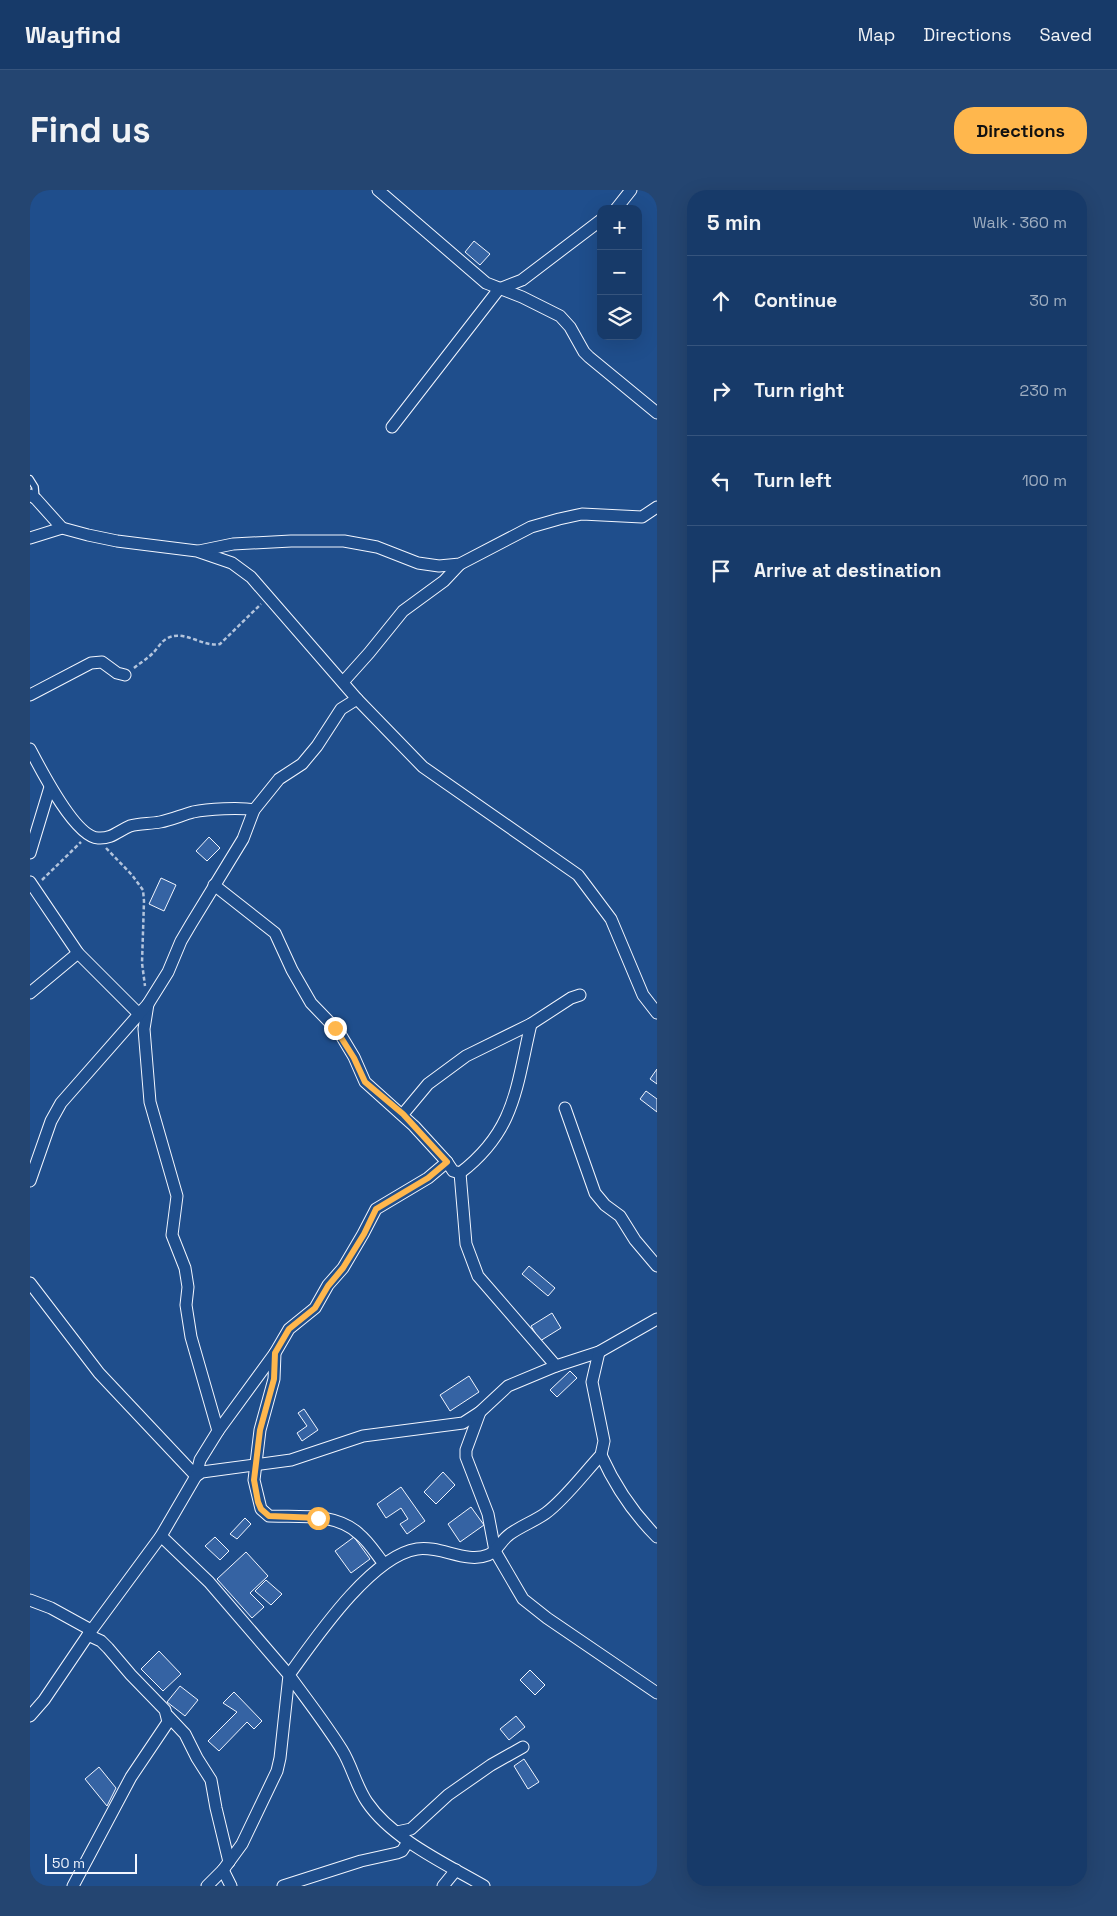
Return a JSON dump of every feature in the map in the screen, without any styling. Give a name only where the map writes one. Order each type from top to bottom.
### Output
[{"type":"street","points":[[378,190],[480,278],[499,289],[522,297],[560,316],[570,327],[588,357],[657,413]]},
{"type":"street","points":[[619,205],[631,190]]},
{"type":"street","points":[[392,427],[499,289],[522,280],[597,223]]},
{"type":"street","points":[[33,497],[62,528],[116,541],[197,551],[232,563],[251,577],[357,699],[423,767],[578,875],[611,919],[643,995],[657,1012]]},
{"type":"street","points":[[343,682],[369,653],[398,615],[444,580],[460,564],[531,528],[558,519],[582,514],[642,518],[657,507]]},
{"type":"street","points":[[30,538],[62,528]]},
{"type":"street","points":[[197,551],[233,544],[344,540],[377,547],[418,563],[439,566],[460,564]]},
{"type":"street","points":[[30,695],[91,663],[102,662],[117,673],[125,675]]},
{"type":"street","points":[[30,1181],[51,1121],[61,1103],[148,1004],[168,972],[181,940],[243,839],[254,810],[280,779],[302,764],[317,746],[341,709],[357,699]]},
{"type":"street","points":[[30,748],[50,787],[78,826],[92,837],[111,838],[130,826],[160,822],[195,812],[243,808],[254,810]]},
{"type":"street","points":[[30,853],[50,787]]},
{"type":"street","points":[[32,885],[78,953],[140,1014]]},
{"type":"street","points":[[214,885],[275,933],[292,970],[311,1003],[339,1032],[365,1082],[403,1114],[447,1162],[452,1171],[460,1173]]},
{"type":"street","points":[[30,993],[78,953]]},
{"type":"street","points":[[403,1114],[428,1084],[466,1056],[531,1024],[571,998],[580,995]]},
{"type":"street","points":[[148,1004],[144,1029],[148,1088],[152,1112],[177,1196],[172,1236],[186,1268],[188,1287],[186,1305],[191,1337],[218,1431]]},
{"type":"street","points":[[460,1173],[482,1155],[491,1144],[513,1105],[531,1024]]},
{"type":"street","points":[[564,1108],[595,1193],[600,1200],[620,1216],[635,1240],[657,1266]]},
{"type":"street","points":[[30,1716],[44,1700],[90,1632],[161,1536],[196,1476],[200,1460],[218,1431],[275,1353],[289,1329],[315,1308],[364,1234],[376,1209],[428,1178],[447,1162]]},
{"type":"street","points":[[460,1173],[466,1244],[478,1276],[556,1366]]},
{"type":"street","points":[[30,1283],[99,1373],[196,1476]]},
{"type":"street","points":[[196,1476],[202,1472],[301,1458],[363,1436],[463,1423],[480,1412],[508,1386],[556,1366],[600,1352],[657,1319]]},
{"type":"street","points":[[207,1886],[226,1866],[242,1844],[277,1771],[289,1675],[330,1619],[364,1582],[384,1564],[415,1549],[434,1549],[471,1557],[487,1555],[495,1551],[510,1534],[553,1507],[601,1455],[604,1441],[592,1382],[600,1352]]},
{"type":"street","points":[[275,1353],[274,1379],[260,1430],[255,1484],[258,1502],[269,1516],[328,1518],[348,1525],[361,1535],[384,1564]]},
{"type":"street","points":[[480,1412],[466,1450],[466,1458],[488,1514],[495,1551],[523,1599],[657,1693]]},
{"type":"street","points":[[601,1455],[612,1478],[625,1498],[639,1518],[657,1537]]},
{"type":"street","points":[[161,1536],[209,1582],[289,1675],[342,1750],[367,1802],[408,1842],[484,1886]]},
{"type":"street","points":[[30,1600],[51,1608],[101,1641],[185,1734],[211,1780],[231,1886]]},
{"type":"street","points":[[73,1886],[131,1777],[166,1728],[168,1716]]},
{"type":"street","points":[[397,1832],[411,1829],[448,1796],[491,1765],[523,1747]]},
{"type":"street","points":[[283,1886],[361,1861],[397,1853],[402,1851],[408,1842]]},
{"type":"street","points":[[443,1886],[456,1870]]},
{"type":"lane","points":[[30,479],[35,487],[33,497]]},
{"type":"path","points":[[125,675],[150,656],[165,639],[171,637],[180,636],[214,646],[220,644],[268,597]]},
{"type":"path","points":[[32,885],[92,837],[132,875],[143,890],[142,963],[148,1004]]},
{"type":"building","points":[[474,241],[490,254],[480,265],[465,252]]},
{"type":"building","points":[[209,837],[220,848],[207,861],[196,851]]},
{"type":"building","points":[[161,878],[176,885],[164,911],[149,904]]},
{"type":"building","points":[[657,1069],[657,1084],[650,1079]]},
{"type":"building","points":[[646,1091],[657,1099],[657,1112],[640,1099]]},
{"type":"building","points":[[529,1266],[555,1288],[548,1296],[522,1274]]},
{"type":"building","points":[[552,1313],[561,1328],[540,1341],[531,1326]]},
{"type":"building","points":[[570,1371],[577,1378],[557,1397],[550,1390]]},
{"type":"building","points":[[469,1376],[479,1392],[450,1411],[440,1395]]},
{"type":"building","points":[[304,1409],[318,1430],[302,1441],[297,1433],[307,1426],[298,1413]]},
{"type":"building","points":[[443,1472],[455,1485],[436,1504],[424,1492]]},
{"type":"building","points":[[401,1487],[425,1521],[407,1534],[400,1524],[408,1519],[401,1508],[386,1518],[377,1504]]},
{"type":"building","points":[[471,1507],[484,1525],[460,1542],[448,1524]]},
{"type":"building","points":[[245,1518],[251,1524],[237,1539],[230,1534]]},
{"type":"building","points":[[215,1537],[229,1551],[220,1560],[205,1546]]},
{"type":"building","points":[[354,1537],[370,1559],[351,1573],[335,1551]]},
{"type":"building","points":[[246,1552],[268,1576],[250,1593],[264,1607],[252,1618],[217,1579]]},
{"type":"building","points":[[266,1580],[282,1594],[271,1605],[255,1591]]},
{"type":"building","points":[[159,1651],[181,1674],[163,1691],[141,1669]]},
{"type":"building","points":[[530,1670],[545,1685],[535,1695],[520,1680]]},
{"type":"building","points":[[180,1686],[198,1700],[185,1716],[167,1702]]},
{"type":"building","points":[[234,1692],[262,1721],[254,1729],[247,1722],[219,1751],[208,1741],[237,1712],[223,1703]]},
{"type":"building","points":[[516,1716],[525,1727],[509,1740],[500,1729]]},
{"type":"building","points":[[524,1759],[539,1782],[528,1789],[514,1766]]},
{"type":"building","points":[[99,1767],[116,1788],[107,1806],[85,1779]]},
{"type":"route","points":[[318,1518],[269,1516],[261,1509],[258,1502],[254,1480],[260,1430],[274,1379],[275,1353],[289,1329],[315,1308],[364,1234],[376,1209],[428,1178],[447,1162],[403,1114],[365,1082],[354,1058],[335,1028]]}]
